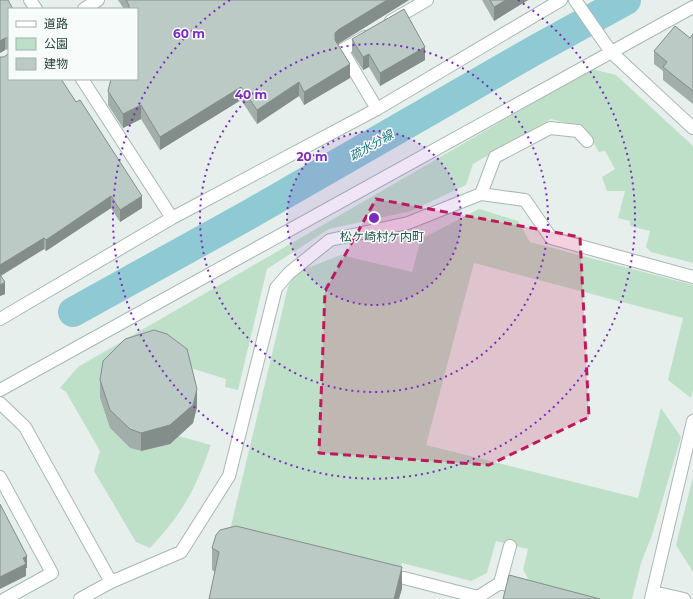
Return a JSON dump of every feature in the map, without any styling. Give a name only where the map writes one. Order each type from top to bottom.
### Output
[{"type":"street","points":[[86,8],[98,0]]},
{"type":"street","points":[[377,109],[342,50],[426,0]]},
{"type":"street","points":[[0,319],[172,218],[377,109],[562,0]]},
{"type":"street","points":[[575,0],[611,52],[693,128]]},
{"type":"street","points":[[0,390],[693,7]]},
{"type":"street","points":[[83,80],[172,218]]},
{"type":"street","points":[[481,194],[495,157],[550,128],[578,131],[587,141]]},
{"type":"street","points":[[80,599],[111,582],[180,552],[230,476],[276,288],[289,273],[330,240],[408,223],[481,194],[526,200],[551,238],[693,277]]},
{"type":"street","points":[[0,403],[25,427],[111,582]]},
{"type":"street","points":[[684,599],[652,595],[693,421]]},
{"type":"street","points":[[0,477],[52,573],[5,599]]},
{"type":"street","points":[[404,578],[478,597],[500,583],[510,546]]},
{"type":"street","points":[[500,583],[536,593]]},
{"type":"highlighted area","points":[[376,199],[580,237],[589,417],[489,465],[319,453],[325,291]]},
{"type":"green space","points":[[592,69],[616,75],[693,146],[693,263],[651,252],[646,247],[650,231],[630,226],[630,221],[618,218],[625,191],[607,191],[602,177],[615,169],[605,151],[599,152],[584,127],[551,119],[473,164],[466,185],[411,211],[329,229],[267,269],[238,390],[225,387],[226,379],[187,367],[100,398],[110,428],[130,448],[141,451],[170,444],[178,436],[211,445],[193,488],[180,512],[150,548],[136,542],[94,471],[100,451],[66,392],[60,388],[78,367]]},
{"type":"green space","points":[[479,209],[518,221],[530,242],[693,285],[693,390],[691,398],[668,380],[683,318],[474,263],[426,445],[638,498],[661,408],[681,437],[652,535],[641,563],[632,599],[585,599],[532,585],[523,570],[528,549],[496,541],[487,573],[471,581],[402,563],[396,588],[225,551],[288,287],[297,272],[341,255],[412,272],[421,239]]},
{"type":"green space","points":[[693,477],[693,572],[676,545]]},
{"type":"building","points":[[0,0],[8,0],[12,8],[8,8],[8,38],[0,41]]},
{"type":"building","points":[[126,0],[387,0],[335,33],[335,40],[350,64],[304,92],[299,82],[257,110],[241,87],[160,137],[141,105],[123,114],[108,91],[111,80],[138,80],[138,8],[129,8]]},
{"type":"building","points":[[490,0],[506,0],[494,7]]},
{"type":"building","points":[[404,9],[425,47],[380,73],[369,54],[363,57],[352,39]]},
{"type":"building","points":[[675,26],[690,38],[693,34],[693,91],[663,67],[667,62],[654,51]]},
{"type":"building","points":[[8,54],[8,80],[62,80],[76,102],[80,100],[142,196],[120,210],[111,196],[46,240],[44,238],[0,265],[0,57],[4,57]]},
{"type":"building","points":[[0,275],[5,282],[0,285]]},
{"type":"building","points":[[154,330],[167,334],[187,349],[197,389],[193,405],[170,425],[141,433],[130,429],[110,410],[100,380],[103,361],[125,339]]},
{"type":"building","points":[[0,504],[27,556],[23,558],[26,564],[0,577]]},
{"type":"building","points":[[236,526],[402,567],[394,599],[209,599],[219,552],[212,548],[216,535],[220,530]]},
{"type":"building","points":[[509,575],[600,599],[503,599]]},
{"type":"waterway","name":"疏水分線","points":[[73,312],[250,214],[535,50],[626,0]]},
{"type":"district","name":"松ケ崎村ケ内町","points":[[382,236]]}]
